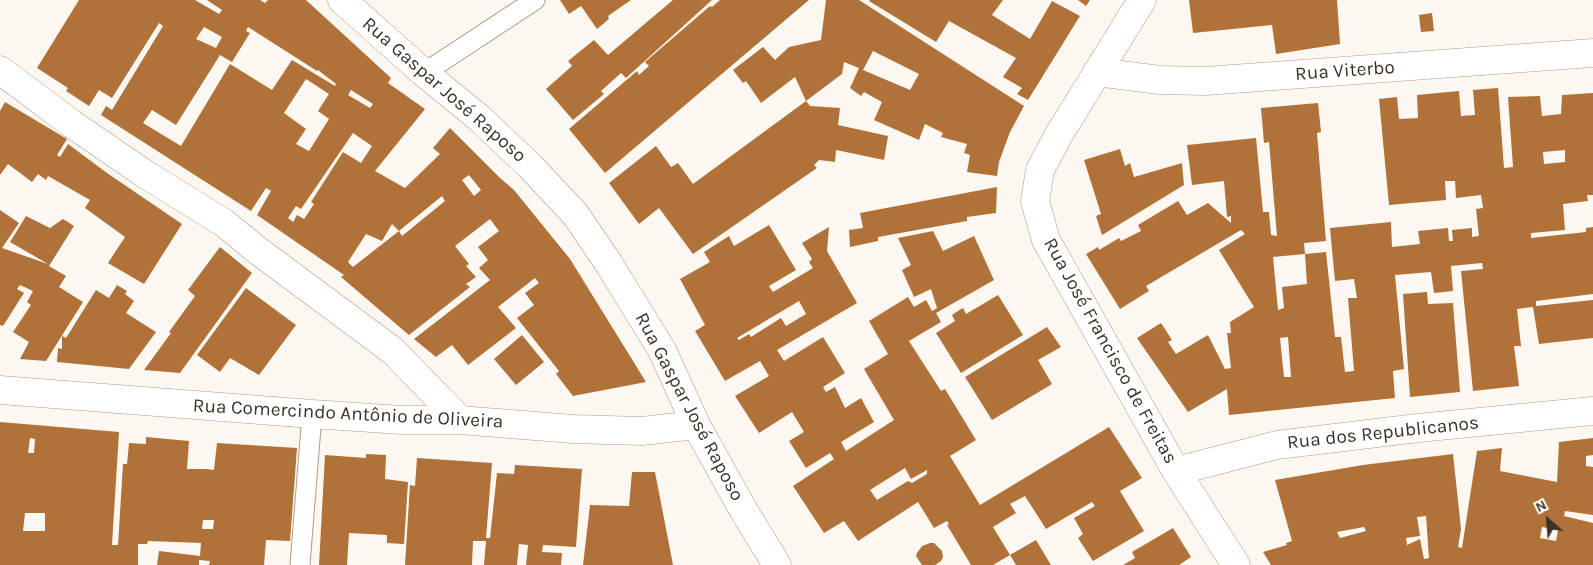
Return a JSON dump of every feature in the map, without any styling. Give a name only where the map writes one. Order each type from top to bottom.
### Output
[{"type":"street","name":"Rua Gaspar José Raposo","points":[[342,0],[484,123],[530,166],[575,214],[609,264],[662,350],[696,425],[744,511],[777,565]]},
{"type":"street","name":"Rua José Francisco de Freitas","points":[[1142,0],[1058,136],[1040,170],[1035,201],[1046,240],[1176,471],[1236,565]]},
{"type":"street","name":"Rua Viterbo","points":[[1097,72],[1160,80],[1205,81],[1593,53]]},
{"type":"street","points":[[0,70],[72,124],[145,174],[224,223],[257,250],[378,339],[393,351],[460,420]]},
{"type":"street","name":"Rua Comercindo Antônio de Oliveira","points":[[0,390],[312,414],[401,420],[460,420],[573,429],[642,431],[696,425]]},
{"type":"street","name":"Rua dos Republicanos","points":[[1176,471],[1277,445],[1418,428],[1593,412]]},
{"type":"lane","points":[[424,73],[535,0]]},
{"type":"lane","points":[[300,565],[312,414]]},
{"type":"building","points":[[79,0],[195,0],[219,14],[222,10],[207,0],[260,0],[265,3],[268,0],[306,0],[391,78],[388,83],[425,109],[375,171],[405,188],[440,154],[433,148],[450,128],[514,190],[570,259],[646,382],[573,396],[556,374],[559,371],[517,318],[534,305],[525,293],[539,283],[535,278],[498,307],[516,328],[468,365],[452,345],[436,357],[414,339],[490,280],[479,268],[488,260],[478,247],[499,231],[490,219],[455,246],[469,264],[466,266],[476,277],[466,284],[470,287],[409,335],[341,277],[344,275],[257,215],[271,191],[266,188],[251,211],[101,115],[106,106],[112,110],[163,26],[159,23],[112,98],[99,90],[89,106],[66,91],[68,88],[37,68]],"holes":[[[204,27],[222,37],[216,48],[196,39]],[[248,27],[318,70],[336,84],[335,86],[292,60],[272,90],[230,64],[181,146],[143,123],[152,110],[176,125],[220,55],[232,62],[250,33],[246,31]],[[306,79],[329,94],[318,111],[329,119],[309,151],[296,144],[306,129],[284,113]],[[351,90],[373,104],[370,108],[348,95]],[[353,133],[372,146],[361,163],[343,152],[311,202],[314,204],[304,219],[297,215],[293,222],[288,218],[296,206],[301,209]],[[469,175],[481,190],[474,196],[462,180]],[[442,196],[445,201],[402,236],[399,231]],[[392,224],[399,231],[353,267],[348,262],[366,234],[382,241]]]},
{"type":"building","points":[[560,0],[631,0],[608,16],[609,19],[597,29],[581,6],[569,14]]},
{"type":"building","points":[[673,0],[712,0],[626,78],[621,73],[601,91],[604,94],[573,120],[546,89],[572,66],[568,61],[594,40],[608,55]]},
{"type":"building","points":[[720,0],[809,0],[605,173],[569,129],[637,71],[639,75],[649,66],[645,62],[710,6],[712,7]]},
{"type":"building","points":[[826,0],[859,0],[1024,106],[1010,132],[999,162],[997,176],[967,172],[970,155],[964,153],[967,144],[941,137],[943,133],[925,124],[919,140],[874,120],[882,102],[864,92],[861,96],[850,88],[859,68],[844,62],[842,74],[806,101],[795,77],[761,103],[746,81],[743,83],[733,70],[763,47],[775,60],[789,47],[821,40]],"holes":[[[873,51],[919,74],[910,90],[863,70]]]},
{"type":"building","points":[[870,0],[1003,0],[992,15],[1030,39],[1052,1],[1080,16],[1028,100],[1017,94],[1022,88],[1003,77],[1016,58],[949,21],[936,42]]},
{"type":"building","points":[[1078,0],[1090,0],[1086,6]]},
{"type":"building","points":[[1189,0],[1337,0],[1340,44],[1276,54],[1272,25],[1193,33]]},
{"type":"building","points":[[1432,13],[1434,31],[1421,32],[1419,15]]},
{"type":"building","points":[[1498,88],[1504,168],[1513,167],[1508,97],[1540,96],[1542,116],[1561,114],[1562,95],[1593,93],[1593,195],[1587,195],[1588,201],[1563,204],[1565,230],[1531,233],[1531,238],[1586,232],[1586,228],[1593,227],[1593,294],[1536,301],[1536,306],[1593,300],[1593,338],[1539,344],[1533,307],[1517,309],[1521,346],[1514,346],[1519,386],[1473,391],[1461,271],[1483,269],[1482,263],[1451,266],[1453,291],[1434,293],[1431,272],[1395,275],[1404,369],[1393,371],[1395,398],[1229,415],[1227,389],[1188,412],[1137,338],[1161,323],[1172,340],[1168,342],[1176,354],[1208,335],[1225,369],[1231,368],[1227,333],[1231,333],[1230,322],[1254,307],[1219,250],[1245,234],[1241,230],[1146,286],[1149,291],[1120,309],[1086,254],[1098,247],[1099,250],[1119,238],[1121,241],[1141,231],[1138,225],[1178,201],[1187,215],[1208,203],[1231,223],[1231,216],[1227,217],[1224,181],[1192,185],[1187,145],[1256,138],[1263,212],[1269,212],[1271,235],[1277,236],[1269,142],[1264,143],[1261,108],[1318,103],[1321,132],[1317,133],[1326,241],[1304,243],[1305,254],[1326,252],[1335,337],[1341,337],[1345,372],[1354,371],[1348,298],[1357,298],[1354,279],[1335,281],[1330,228],[1391,222],[1392,247],[1420,244],[1418,231],[1448,228],[1449,241],[1453,241],[1452,230],[1472,228],[1472,237],[1479,236],[1476,209],[1483,208],[1481,195],[1456,198],[1455,181],[1445,181],[1446,200],[1389,205],[1379,99],[1397,97],[1399,119],[1418,118],[1417,95],[1459,91],[1461,116],[1475,115],[1473,90]],"holes":[[[1565,150],[1565,162],[1544,164],[1543,152]],[[1305,254],[1307,284],[1282,287],[1284,308],[1278,310],[1273,257]],[[1288,337],[1291,377],[1284,377],[1280,338]]]},
{"type":"building","points":[[806,101],[810,106],[840,108],[838,125],[888,136],[884,160],[836,150],[835,162],[819,160],[814,165],[817,168],[693,254],[659,208],[639,224],[609,183],[656,146],[671,167],[678,163],[693,184]]},
{"type":"building","points":[[5,102],[67,139],[57,155],[60,157],[68,144],[182,224],[144,284],[108,263],[125,237],[85,208],[90,200],[48,176],[46,180],[38,174],[32,182],[8,164],[0,175],[0,111]]},
{"type":"building","points":[[1120,149],[1125,166],[1130,163],[1134,177],[1182,163],[1184,185],[1102,235],[1096,216],[1101,214],[1084,160]]},
{"type":"building","points":[[997,187],[996,213],[967,217],[967,221],[878,237],[878,241],[850,247],[849,230],[863,228],[860,213]]},
{"type":"building","points":[[0,210],[19,223],[2,248],[48,264],[10,242],[26,216],[50,228],[63,219],[74,226],[49,266],[66,276],[59,287],[83,302],[46,361],[20,359],[29,342],[13,332],[31,305],[27,302],[33,291],[20,285],[17,289],[24,293],[3,326],[0,325]]},
{"type":"building","points":[[769,225],[796,270],[769,286],[773,292],[813,268],[809,262],[812,259],[802,243],[829,227],[827,251],[857,303],[777,350],[784,361],[823,337],[845,373],[823,387],[826,392],[835,387],[845,408],[861,398],[874,422],[841,442],[846,451],[894,420],[864,369],[888,354],[869,321],[908,297],[914,307],[926,300],[932,311],[937,308],[931,289],[914,297],[902,270],[911,265],[898,238],[933,231],[943,251],[974,236],[994,280],[936,313],[941,322],[909,341],[941,391],[945,389],[976,440],[950,456],[980,505],[1109,427],[1142,478],[1120,491],[1144,531],[1093,561],[1078,538],[1083,534],[1074,518],[1095,506],[1092,502],[1046,529],[1025,496],[1010,504],[1016,513],[993,527],[1010,555],[993,565],[971,565],[947,525],[949,524],[947,521],[934,528],[918,502],[858,541],[844,521],[824,533],[793,486],[834,459],[830,453],[806,468],[789,441],[804,432],[792,412],[759,433],[735,396],[769,376],[760,361],[725,381],[695,331],[705,325],[680,279],[710,262],[704,252],[729,236],[734,246]],"holes":[[[799,301],[806,314],[786,326],[781,318],[751,337],[749,334],[739,340],[737,338]],[[905,468],[911,479],[927,470],[927,474],[912,483],[908,481],[877,500],[870,490]]]},
{"type":"building","points":[[220,247],[252,273],[180,373],[144,370],[195,296],[188,290]]},
{"type":"building","points":[[117,285],[127,291],[125,294],[134,301],[126,313],[156,332],[129,369],[57,362],[58,348],[62,349],[62,336],[66,338],[96,290],[109,298]]},
{"type":"building","points":[[246,288],[296,325],[259,375],[230,358],[220,372],[197,355]]},
{"type":"building","points":[[1427,292],[1428,304],[1453,303],[1460,392],[1410,397],[1403,294]]},
{"type":"building","points":[[998,295],[1023,335],[961,373],[936,333],[955,321],[952,315],[961,309],[963,308],[966,314]]},
{"type":"building","points":[[1047,327],[1061,347],[1038,360],[1052,384],[992,420],[965,377]]},
{"type":"building","points":[[522,335],[544,362],[516,385],[494,359]]},
{"type":"building","points":[[0,422],[119,432],[112,545],[118,545],[123,464],[127,464],[129,443],[146,444],[146,437],[189,441],[187,469],[214,470],[217,443],[297,448],[290,541],[266,540],[264,565],[209,565],[210,561],[199,560],[199,565],[157,565],[159,551],[200,556],[201,543],[148,541],[147,544],[138,544],[138,565],[0,565]],"holes":[[[30,438],[35,439],[34,453],[28,453]],[[25,513],[45,513],[45,531],[23,531]],[[203,520],[214,520],[213,529],[202,529]]]},
{"type":"building","points":[[1593,438],[1593,455],[1586,456],[1586,466],[1593,467],[1593,515],[1565,511],[1564,516],[1593,523],[1593,565],[1271,565],[1263,552],[1287,545],[1286,543],[1292,541],[1275,480],[1363,465],[1453,454],[1461,529],[1458,547],[1462,548],[1477,451],[1502,448],[1500,471],[1557,482],[1559,442]],"holes":[[[1426,516],[1429,558],[1424,559],[1420,539],[1407,545],[1406,538],[1420,536],[1417,517]],[[1364,527],[1366,531],[1340,538],[1337,532]],[[1542,527],[1558,530],[1556,541],[1540,538]]]},
{"type":"building","points":[[366,454],[386,455],[385,479],[408,482],[404,544],[387,543],[387,535],[349,533],[347,565],[319,565],[325,455],[366,458]]},
{"type":"building","points":[[417,458],[492,463],[486,538],[490,538],[497,473],[514,474],[515,465],[582,469],[576,547],[543,545],[542,552],[562,553],[561,565],[526,565],[528,545],[519,544],[517,565],[484,565],[486,541],[473,541],[472,565],[405,565],[410,485],[415,486]]},
{"type":"building","points":[[632,472],[655,472],[673,565],[583,565],[590,505],[629,506]]},
{"type":"building","points":[[1173,528],[1191,557],[1179,565],[1123,565],[1135,558],[1132,552]]},
{"type":"building","points":[[1036,540],[1051,565],[1016,565],[1010,555]]},
{"type":"building","points":[[934,543],[942,551],[943,557],[935,565],[922,565],[916,556],[917,553],[922,546]]}]
